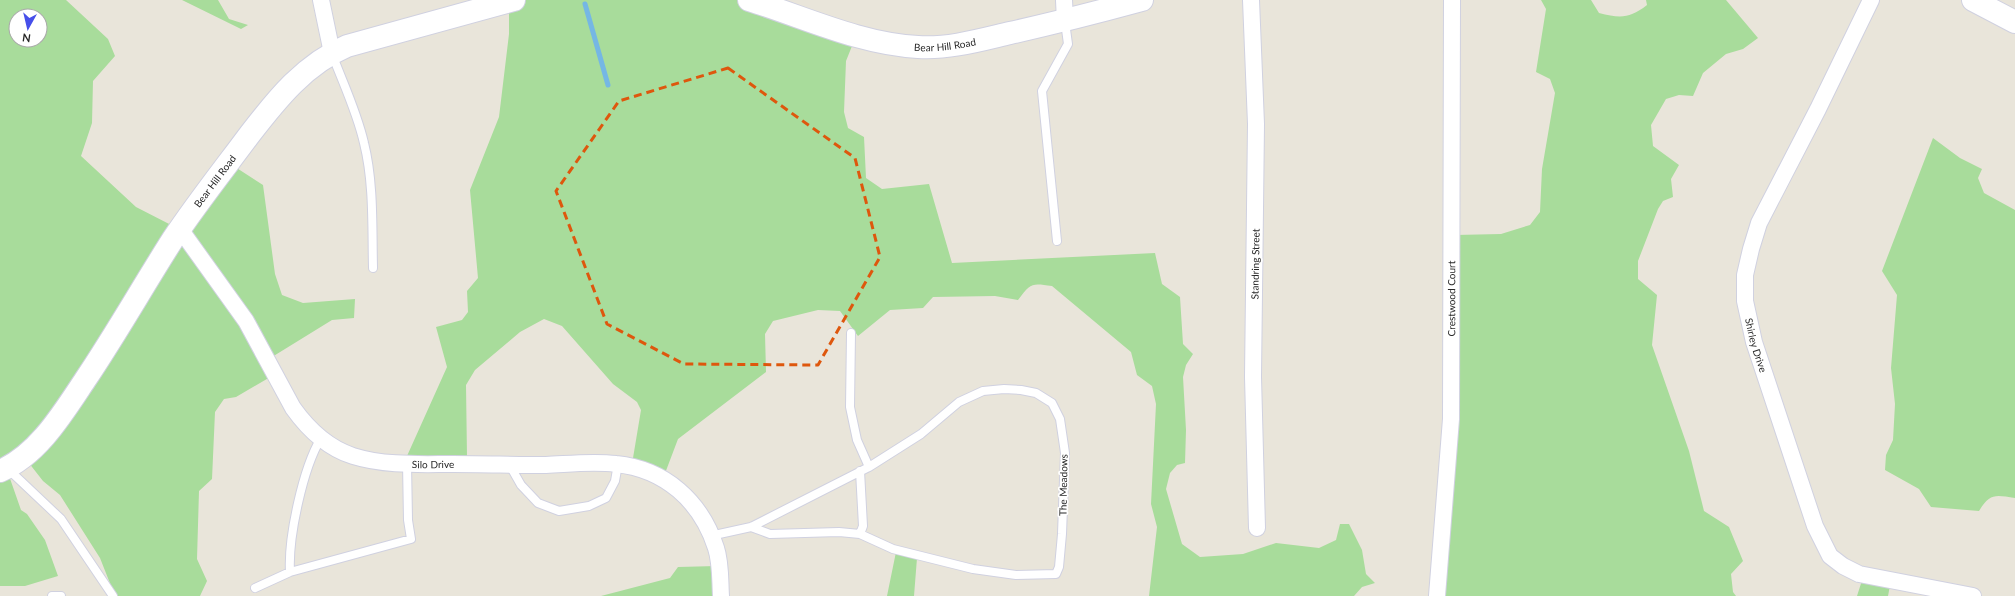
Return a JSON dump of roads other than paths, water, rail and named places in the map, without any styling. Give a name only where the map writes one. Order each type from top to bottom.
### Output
[{"type":"street","points":[[321,0],[332,53]]},
{"type":"street","name":"Bear Hill Road","points":[[3,470],[23,459],[40,442],[114,338],[180,230],[225,166],[262,118],[290,86],[314,65],[332,53],[347,46],[514,0]]},
{"type":"street","name":"Bear Hill Road","points":[[749,0],[834,29],[882,42],[918,47],[945,46],[979,41],[1064,10],[1142,0]]},
{"type":"street","name":"Standring Street","points":[[1251,0],[1256,124],[1253,377],[1257,528]]},
{"type":"street","name":"Crestwood Court","points":[[1437,596],[1451,419],[1452,0]]},
{"type":"street","name":"Shirley Drive","points":[[1871,0],[1818,109],[1759,223],[1751,249],[1746,275],[1745,302],[1754,342],[1814,526],[1830,556],[1843,566],[1859,574],[1973,596]]},
{"type":"street","points":[[1973,0],[2015,22]]},
{"type":"street","name":"Silo Drive","points":[[180,230],[246,321],[301,420],[321,438],[337,449],[353,456],[368,460],[406,464],[618,464],[646,470],[673,484],[692,504],[716,548],[719,563],[721,596]]},
{"type":"lane","points":[[1058,241],[1042,91],[1068,44],[1064,10]]},
{"type":"lane","points":[[332,53],[359,122],[365,145],[371,192],[373,268]]},
{"type":"lane","points":[[851,332],[850,407],[857,440],[869,467]]},
{"type":"lane","name":"The Meadows","points":[[710,536],[751,527],[869,467],[920,434],[959,402],[983,391],[1004,388],[1036,393],[1052,403],[1060,419],[1065,453],[1062,534],[1059,567],[1056,574],[1016,575],[973,569],[893,549],[860,534],[839,532],[770,534],[751,527]]},
{"type":"lane","points":[[290,572],[289,556],[294,528],[312,453],[321,438]]},
{"type":"lane","points":[[255,588],[290,572],[411,539],[408,520],[406,464]]},
{"type":"lane","points":[[509,464],[521,485],[538,503],[559,511],[589,506],[606,498],[615,481],[618,464]]},
{"type":"lane","points":[[3,470],[61,519],[113,596]]},
{"type":"lane","points":[[860,471],[863,526],[860,534]]},
{"type":"lane","points":[[52,596],[61,596]]},
{"type":"waterway","points":[[585,4],[608,85]]}]
